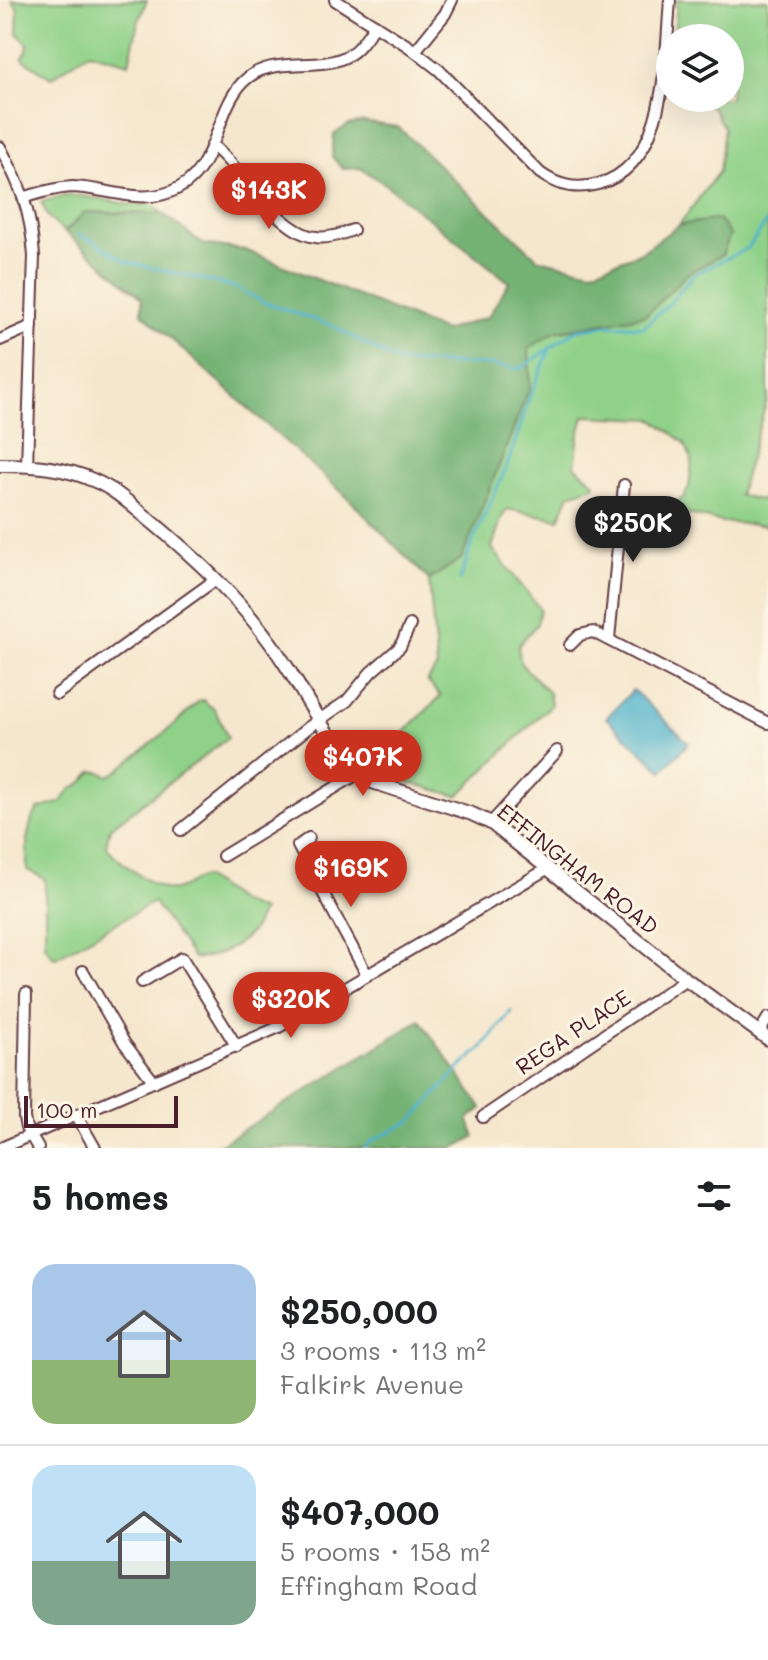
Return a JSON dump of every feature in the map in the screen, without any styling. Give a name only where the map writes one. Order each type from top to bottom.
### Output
[{"type":"street","points":[[335,0],[439,70],[540,173],[553,182],[570,187],[603,184],[625,171],[642,153],[656,118],[664,74],[670,0]]},
{"type":"street","points":[[415,51],[445,14],[452,0]]},
{"type":"street","points":[[25,197],[75,187],[135,196],[159,195],[186,183],[213,146],[235,93],[250,76],[276,66],[344,58],[358,48],[375,25]]},
{"type":"street","points":[[213,146],[227,157],[291,227],[302,234],[316,237],[353,230]]},
{"type":"street","points":[[0,147],[25,197],[34,256],[27,465]]},
{"type":"street","points":[[0,340],[32,326]]},
{"type":"street","name":"EFFINGHAM ROAD","points":[[0,465],[27,465],[77,474],[115,492],[176,542],[263,632],[320,720],[359,773],[372,782],[491,823],[686,979],[763,1036]]},
{"type":"street","points":[[609,639],[624,485]]},
{"type":"street","points":[[57,694],[215,580]]},
{"type":"street","points":[[181,830],[347,701],[371,672],[400,647],[410,625]]},
{"type":"street","points":[[570,645],[587,632],[609,639],[768,723]]},
{"type":"street","points":[[491,823],[557,751]]},
{"type":"street","points":[[223,856],[359,773]]},
{"type":"street","points":[[309,838],[298,846],[367,975]]},
{"type":"street","points":[[1,1148],[279,1027],[547,869]]},
{"type":"street","points":[[142,982],[182,958],[237,1047]]},
{"type":"street","points":[[83,971],[125,1044],[154,1082]]},
{"type":"street","name":"REGA PLACE","points":[[483,1117],[686,979]]},
{"type":"street","points":[[26,994],[24,1118],[38,1148]]},
{"type":"street","points":[[763,1036],[768,1018]]},
{"type":"street","points":[[76,1115],[95,1148]]},
{"type":"green space","points":[[12,0],[147,0],[129,63],[89,52],[51,78],[22,58],[28,44],[17,33],[18,9]]},
{"type":"green space","points":[[677,0],[768,0],[768,397],[739,495],[768,502],[768,526],[722,522],[666,509],[684,497],[689,487],[692,461],[685,443],[653,419],[584,416],[575,466],[595,483],[594,486],[570,494],[559,519],[507,509],[492,548],[540,609],[537,624],[518,646],[521,664],[549,693],[551,705],[458,796],[387,777],[374,771],[374,762],[441,696],[427,681],[437,667],[429,580],[462,558],[530,387],[529,348],[555,332],[646,315],[688,273],[722,255],[730,235],[718,219],[679,225],[719,171],[724,128],[715,112],[744,112],[744,24],[675,24]]},
{"type":"green space","points":[[363,122],[398,127],[538,259],[592,271],[642,252],[679,225],[718,219],[730,235],[722,255],[688,273],[646,315],[555,332],[529,348],[530,387],[462,558],[429,580],[345,495],[142,313],[142,298],[65,232],[85,212],[163,214],[203,244],[245,250],[444,331],[488,317],[509,282],[385,184],[360,168],[343,169],[332,157],[334,134],[348,125]]},
{"type":"green space","points":[[64,196],[152,205],[163,214],[85,212],[65,232],[49,218],[41,202]]},
{"type":"green space","points":[[203,700],[215,710],[228,738],[110,828],[106,845],[137,874],[167,890],[178,889],[204,877],[240,902],[262,911],[253,929],[226,951],[193,958],[154,902],[54,958],[45,945],[45,879],[27,870],[27,839],[32,819],[38,809],[61,802],[93,771],[108,776],[115,773]]},
{"type":"green space","points":[[420,1020],[482,1108],[468,1119],[475,1137],[454,1148],[214,1148]]},
{"type":"water","points":[[633,690],[689,743],[662,771],[606,718]]},
{"type":"waterway","points":[[79,235],[127,262],[235,287],[263,302],[333,326],[398,362],[520,369],[576,330],[608,325],[643,327],[669,304],[693,275],[748,248],[768,220]]},
{"type":"waterway","points":[[460,580],[472,543],[507,466],[549,351]]},
{"type":"waterway","points":[[365,1148],[372,1141],[411,1121],[482,1048],[511,1011]]}]
